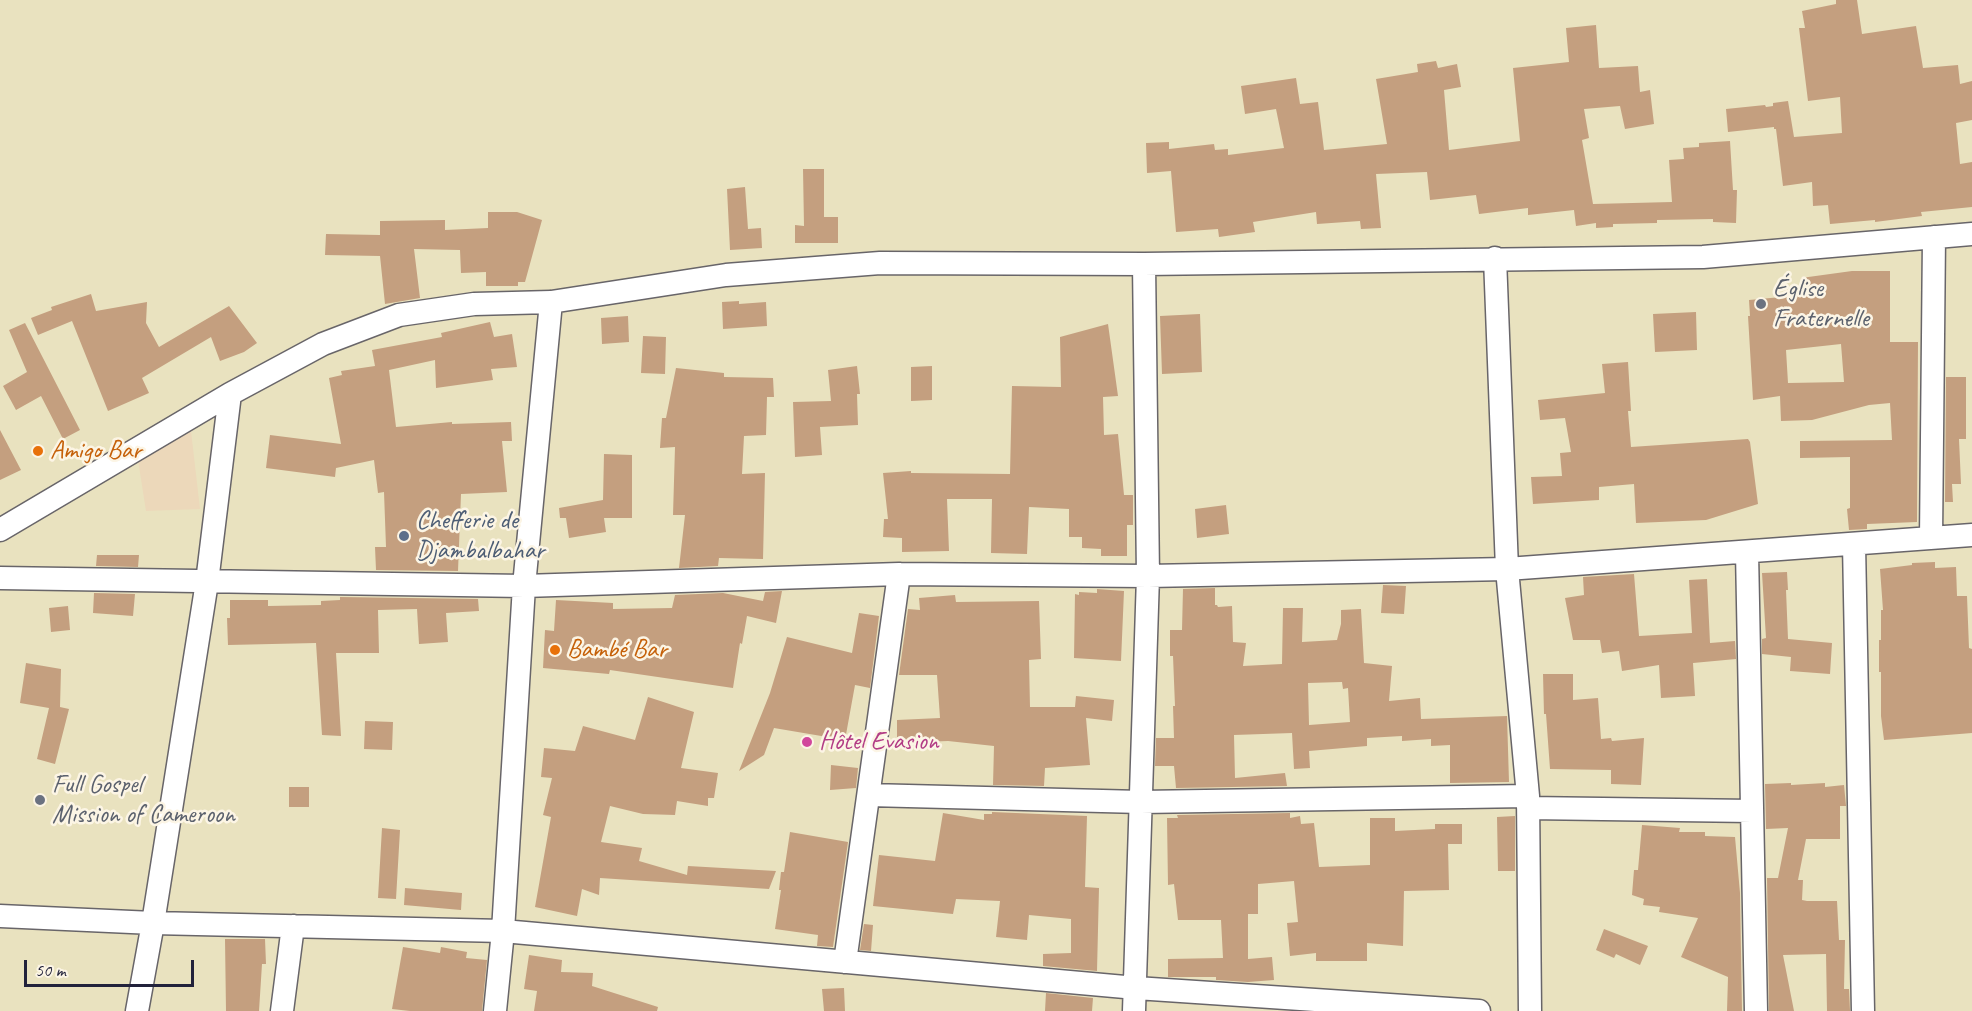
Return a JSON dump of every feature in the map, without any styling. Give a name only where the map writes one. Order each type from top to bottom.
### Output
[{"type":"street","points":[[0,530],[230,394],[323,344],[399,315],[474,304],[551,302],[726,275],[880,263],[1144,264],[1703,257],[1972,234]]},
{"type":"street","points":[[1930,538],[1935,237]]},
{"type":"street","points":[[1495,258],[1507,569],[1528,802],[1530,1011]]},
{"type":"street","points":[[1134,1011],[1148,576],[1144,264]]},
{"type":"street","points":[[495,1011],[503,931],[524,586],[551,302]]},
{"type":"street","points":[[136,1011],[153,923],[207,582],[230,394]]},
{"type":"street","points":[[0,578],[524,586],[899,574],[1148,576],[1507,569],[1972,535]]},
{"type":"street","points":[[1854,544],[1863,1011]]},
{"type":"street","points":[[1747,552],[1756,1011]]},
{"type":"street","points":[[845,962],[899,574]]},
{"type":"street","points":[[869,795],[1141,802],[1528,802],[1752,811]]},
{"type":"street","points":[[0,916],[153,923],[503,931],[1136,988],[1422,1009],[1479,1011]]},
{"type":"street","points":[[282,1011],[293,926]]},
{"type":"shaded area","points":[[191,431],[200,509],[146,511],[138,460]]},
{"type":"building","points":[[1836,0],[1857,0],[1862,34],[1916,26],[1923,68],[1958,65],[1960,84],[1972,81],[1972,120],[1956,123],[1960,164],[1972,162],[1972,207],[1921,212],[1922,216],[1875,222],[1875,220],[1830,224],[1828,205],[1813,206],[1812,182],[1783,186],[1774,127],[1728,132],[1726,109],[1765,105],[1766,107],[1773,106],[1773,103],[1788,101],[1794,137],[1842,133],[1840,97],[1808,101],[1799,28],[1805,28],[1802,11],[1836,4]]},
{"type":"building","points":[[1596,25],[1599,68],[1638,66],[1640,92],[1650,90],[1654,124],[1625,129],[1620,106],[1584,109],[1589,138],[1582,140],[1593,204],[1672,202],[1669,160],[1684,159],[1683,148],[1699,147],[1699,143],[1730,141],[1733,190],[1737,190],[1736,223],[1713,222],[1713,219],[1657,220],[1657,223],[1613,224],[1613,227],[1596,228],[1596,223],[1576,226],[1574,210],[1528,215],[1528,208],[1479,214],[1476,195],[1430,200],[1427,172],[1376,174],[1381,228],[1361,229],[1360,221],[1317,224],[1316,212],[1253,222],[1255,232],[1219,237],[1218,229],[1176,232],[1171,171],[1147,173],[1146,143],[1169,142],[1169,149],[1214,144],[1215,150],[1228,149],[1228,155],[1284,148],[1276,109],[1245,114],[1241,86],[1296,78],[1300,104],[1318,102],[1324,150],[1387,144],[1376,79],[1418,72],[1417,64],[1436,61],[1438,68],[1457,64],[1461,87],[1444,90],[1449,150],[1520,141],[1513,68],[1569,62],[1566,28]]},
{"type":"building","points":[[803,169],[824,169],[824,217],[838,217],[838,243],[795,243],[795,225],[804,226]]},
{"type":"building","points":[[745,187],[748,229],[761,228],[762,248],[730,250],[727,189]]},
{"type":"building","points":[[488,212],[517,212],[542,220],[525,282],[518,282],[518,286],[486,286],[486,272],[461,273],[460,250],[414,249],[420,298],[385,304],[380,256],[325,255],[326,234],[380,235],[380,221],[445,220],[445,230],[488,228]]},
{"type":"building","points":[[1852,271],[1890,271],[1890,342],[1918,342],[1917,522],[1867,524],[1867,529],[1849,530],[1847,509],[1850,508],[1850,457],[1800,458],[1800,441],[1892,440],[1890,403],[1869,405],[1812,420],[1781,421],[1780,396],[1753,400],[1749,300],[1803,295],[1801,278]],"holes":[[[1841,344],[1844,382],[1788,383],[1786,350]]]},
{"type":"building","points":[[91,294],[96,311],[147,302],[146,323],[159,347],[229,306],[257,343],[244,352],[220,361],[211,337],[142,378],[149,393],[108,411],[72,321],[38,335],[31,318],[52,310],[51,307]]},
{"type":"building","points":[[739,301],[739,304],[766,302],[767,326],[723,329],[722,302]]},
{"type":"building","points":[[1696,312],[1697,350],[1655,352],[1653,314]]},
{"type":"building","points":[[1200,314],[1202,372],[1162,374],[1160,316]]},
{"type":"building","points":[[628,316],[629,342],[602,344],[601,318]]},
{"type":"building","points":[[490,322],[494,337],[512,334],[517,367],[491,369],[493,380],[436,388],[435,360],[389,370],[396,427],[452,422],[452,424],[511,422],[512,441],[502,441],[507,492],[461,494],[458,571],[376,570],[375,547],[386,547],[384,492],[378,493],[374,460],[336,468],[335,477],[266,468],[270,435],[341,444],[329,378],[342,375],[341,371],[375,366],[372,350],[442,337],[441,333]]},
{"type":"building","points":[[25,323],[80,430],[63,439],[41,396],[16,410],[3,386],[27,372],[9,330]]},
{"type":"building","points":[[1108,324],[1118,396],[1103,397],[1104,435],[1118,434],[1124,495],[1133,495],[1133,525],[1127,525],[1127,556],[1101,556],[1101,549],[1082,548],[1082,537],[1069,537],[1069,509],[1029,507],[1027,554],[991,553],[992,499],[947,499],[949,551],[902,552],[902,538],[883,537],[884,519],[888,519],[883,473],[911,471],[911,473],[1010,474],[1012,386],[1061,387],[1060,337]]},
{"type":"building","points":[[643,336],[666,337],[665,374],[641,373]]},
{"type":"building","points":[[1628,362],[1631,447],[1748,439],[1758,504],[1706,520],[1636,523],[1634,484],[1599,487],[1599,500],[1533,504],[1531,477],[1562,476],[1560,453],[1571,452],[1565,418],[1540,420],[1538,400],[1605,393],[1602,364]]},
{"type":"building","points":[[857,366],[860,394],[857,394],[858,425],[820,427],[822,455],[795,457],[793,402],[831,401],[828,370]]},
{"type":"building","points":[[932,366],[932,400],[911,401],[911,367]]},
{"type":"building","points":[[676,368],[724,373],[724,377],[773,378],[774,397],[767,397],[766,435],[744,436],[742,474],[765,473],[763,559],[719,558],[718,566],[679,568],[685,515],[673,515],[675,447],[660,448],[662,418],[666,418]]},
{"type":"building","points":[[1946,377],[1966,377],[1966,439],[1959,439],[1961,484],[1952,484],[1953,502],[1945,502]]},
{"type":"building","points":[[0,430],[21,470],[0,480]]},
{"type":"building","points":[[604,454],[632,455],[632,518],[604,518],[606,532],[569,538],[566,518],[560,518],[559,508],[603,500]]},
{"type":"building","points":[[1226,505],[1229,534],[1197,538],[1195,509]]},
{"type":"building","points":[[97,555],[139,555],[138,567],[96,566]]},
{"type":"building","points":[[1935,562],[1935,568],[1956,567],[1957,596],[1967,596],[1969,648],[1972,649],[1972,733],[1884,740],[1881,716],[1881,672],[1879,672],[1879,640],[1881,640],[1881,610],[1883,610],[1880,569],[1912,565],[1912,563]]},
{"type":"building","points":[[1787,572],[1788,639],[1832,643],[1830,674],[1790,671],[1791,657],[1762,654],[1762,639],[1766,638],[1762,573]]},
{"type":"building","points":[[1634,574],[1639,636],[1692,633],[1689,580],[1707,579],[1710,643],[1735,641],[1736,659],[1693,663],[1695,696],[1661,698],[1659,665],[1622,671],[1619,651],[1602,653],[1600,640],[1573,640],[1565,598],[1584,595],[1583,577]]},
{"type":"building","points":[[1383,585],[1406,586],[1404,614],[1381,613]]},
{"type":"building","points":[[1215,588],[1215,605],[1218,607],[1232,606],[1233,642],[1246,643],[1243,666],[1282,664],[1283,608],[1303,608],[1302,642],[1337,640],[1341,624],[1341,610],[1361,609],[1364,663],[1392,666],[1389,701],[1420,698],[1421,719],[1507,716],[1509,782],[1450,783],[1450,745],[1431,746],[1431,739],[1402,741],[1402,736],[1367,738],[1367,746],[1309,751],[1310,768],[1294,769],[1292,733],[1234,735],[1235,778],[1285,773],[1287,786],[1176,788],[1174,766],[1155,766],[1156,738],[1174,738],[1173,706],[1175,706],[1170,630],[1182,630],[1183,589]],"holes":[[[1342,682],[1343,689],[1348,688],[1350,722],[1309,725],[1308,683]]]},
{"type":"building","points":[[1097,589],[1124,591],[1121,661],[1074,658],[1075,594],[1079,595],[1079,592],[1097,593]]},
{"type":"building","points":[[782,591],[776,623],[747,616],[733,688],[610,670],[609,674],[543,668],[545,630],[554,631],[556,600],[613,603],[613,609],[672,608],[675,595],[723,593],[763,601],[765,592]]},
{"type":"building","points":[[94,593],[135,594],[133,616],[93,613]]},
{"type":"building","points":[[955,595],[956,602],[1039,601],[1041,659],[1029,660],[1030,707],[1075,707],[1076,696],[1114,700],[1112,721],[1086,718],[1090,765],[1045,768],[1044,786],[993,785],[994,746],[948,741],[897,743],[897,720],[940,718],[937,675],[899,675],[908,609],[920,610],[919,598]]},
{"type":"building","points":[[340,597],[478,599],[479,611],[446,613],[448,642],[419,644],[417,609],[378,610],[379,653],[336,653],[341,736],[322,735],[316,643],[228,645],[227,618],[230,618],[230,600],[268,600],[268,606],[321,605],[321,601],[340,600]]},
{"type":"building","points":[[68,606],[70,630],[51,632],[49,608]]},
{"type":"building","points":[[859,613],[879,616],[870,688],[855,685],[845,740],[774,728],[764,755],[739,771],[770,693],[787,637],[852,653]]},
{"type":"building","points":[[26,663],[61,669],[60,707],[69,709],[55,764],[37,759],[49,708],[20,703]]},
{"type":"building","points":[[1543,674],[1573,674],[1573,700],[1598,698],[1601,739],[1611,738],[1612,741],[1644,738],[1641,785],[1611,784],[1611,770],[1550,769],[1546,714],[1544,714]]},
{"type":"building","points":[[648,697],[694,712],[681,768],[718,773],[714,798],[708,798],[708,806],[677,801],[675,815],[643,814],[610,806],[601,842],[642,848],[639,861],[687,875],[688,866],[776,871],[769,889],[600,878],[599,895],[582,889],[577,916],[535,907],[551,817],[543,815],[552,778],[541,777],[544,748],[575,751],[583,726],[635,740]]},
{"type":"building","points":[[365,721],[393,722],[392,750],[364,749]]},
{"type":"building","points":[[831,765],[858,768],[856,788],[830,790]]},
{"type":"building","points":[[1791,783],[1791,785],[1825,783],[1825,787],[1844,785],[1846,806],[1840,806],[1840,839],[1806,839],[1798,880],[1803,880],[1802,900],[1837,901],[1839,940],[1845,940],[1844,989],[1849,989],[1850,1011],[1827,1011],[1826,954],[1783,955],[1794,1011],[1769,1011],[1767,878],[1778,878],[1788,828],[1766,829],[1765,784]]},
{"type":"building","points":[[289,787],[309,787],[309,807],[289,807]]},
{"type":"building","points":[[992,812],[1087,816],[1085,887],[1099,888],[1097,971],[1043,966],[1043,954],[1071,953],[1071,919],[1029,915],[1027,940],[996,937],[1000,901],[956,899],[953,914],[873,906],[879,855],[935,861],[943,813],[984,820],[984,814],[992,814]]},
{"type":"building","points":[[1290,813],[1290,818],[1300,816],[1301,824],[1314,823],[1319,867],[1370,865],[1370,818],[1395,818],[1395,831],[1435,829],[1435,824],[1462,824],[1462,844],[1448,844],[1449,890],[1404,891],[1403,946],[1367,943],[1367,961],[1316,961],[1316,953],[1290,956],[1287,923],[1298,922],[1294,881],[1258,884],[1258,914],[1248,914],[1248,959],[1272,957],[1274,980],[1248,982],[1216,980],[1216,977],[1168,977],[1168,959],[1223,958],[1221,920],[1178,920],[1174,884],[1168,885],[1167,818],[1178,818],[1177,815]]},
{"type":"building","points":[[1515,816],[1515,871],[1498,871],[1497,817]]},
{"type":"building","points":[[1642,825],[1680,828],[1679,832],[1705,832],[1705,836],[1735,837],[1740,893],[1742,1011],[1727,1011],[1728,977],[1681,957],[1698,918],[1659,912],[1660,907],[1643,905],[1644,899],[1632,895],[1634,870],[1638,870]]},
{"type":"building","points":[[382,828],[400,830],[396,899],[378,898]]},
{"type":"building","points":[[790,832],[848,842],[833,947],[817,946],[818,935],[775,929],[781,890],[779,890],[781,872],[784,872]]},
{"type":"building","points":[[405,888],[462,893],[461,910],[404,905]]},
{"type":"building","points":[[864,924],[873,925],[871,951],[860,950]]},
{"type":"building","points":[[1604,929],[1648,946],[1640,965],[1616,954],[1614,958],[1596,950]]},
{"type":"building","points":[[225,939],[265,939],[266,964],[262,964],[259,1011],[226,1011]]},
{"type":"building","points":[[403,947],[440,953],[441,947],[467,952],[466,958],[487,960],[482,1011],[392,1009]]},
{"type":"building","points":[[529,955],[562,960],[561,972],[593,973],[592,986],[658,1007],[657,1011],[534,1011],[537,991],[524,989]]},
{"type":"building","points":[[844,988],[845,1011],[824,1011],[822,989]]},
{"type":"building","points":[[1046,993],[1093,998],[1092,1011],[1045,1011]]},
{"type":"place","name":"Église Fraternelle","points":[[1761,304]]},
{"type":"place","name":"Amigo Bar","points":[[38,451]]},
{"type":"place","name":"Chefferie de Djambalbahar","points":[[404,536]]},
{"type":"place","name":"Bambé Bar","points":[[555,650]]},
{"type":"place","name":"Hôtel Evasion","points":[[807,742]]},
{"type":"place","name":"Full Gospel Mission of Cameroon","points":[[40,800]]}]
